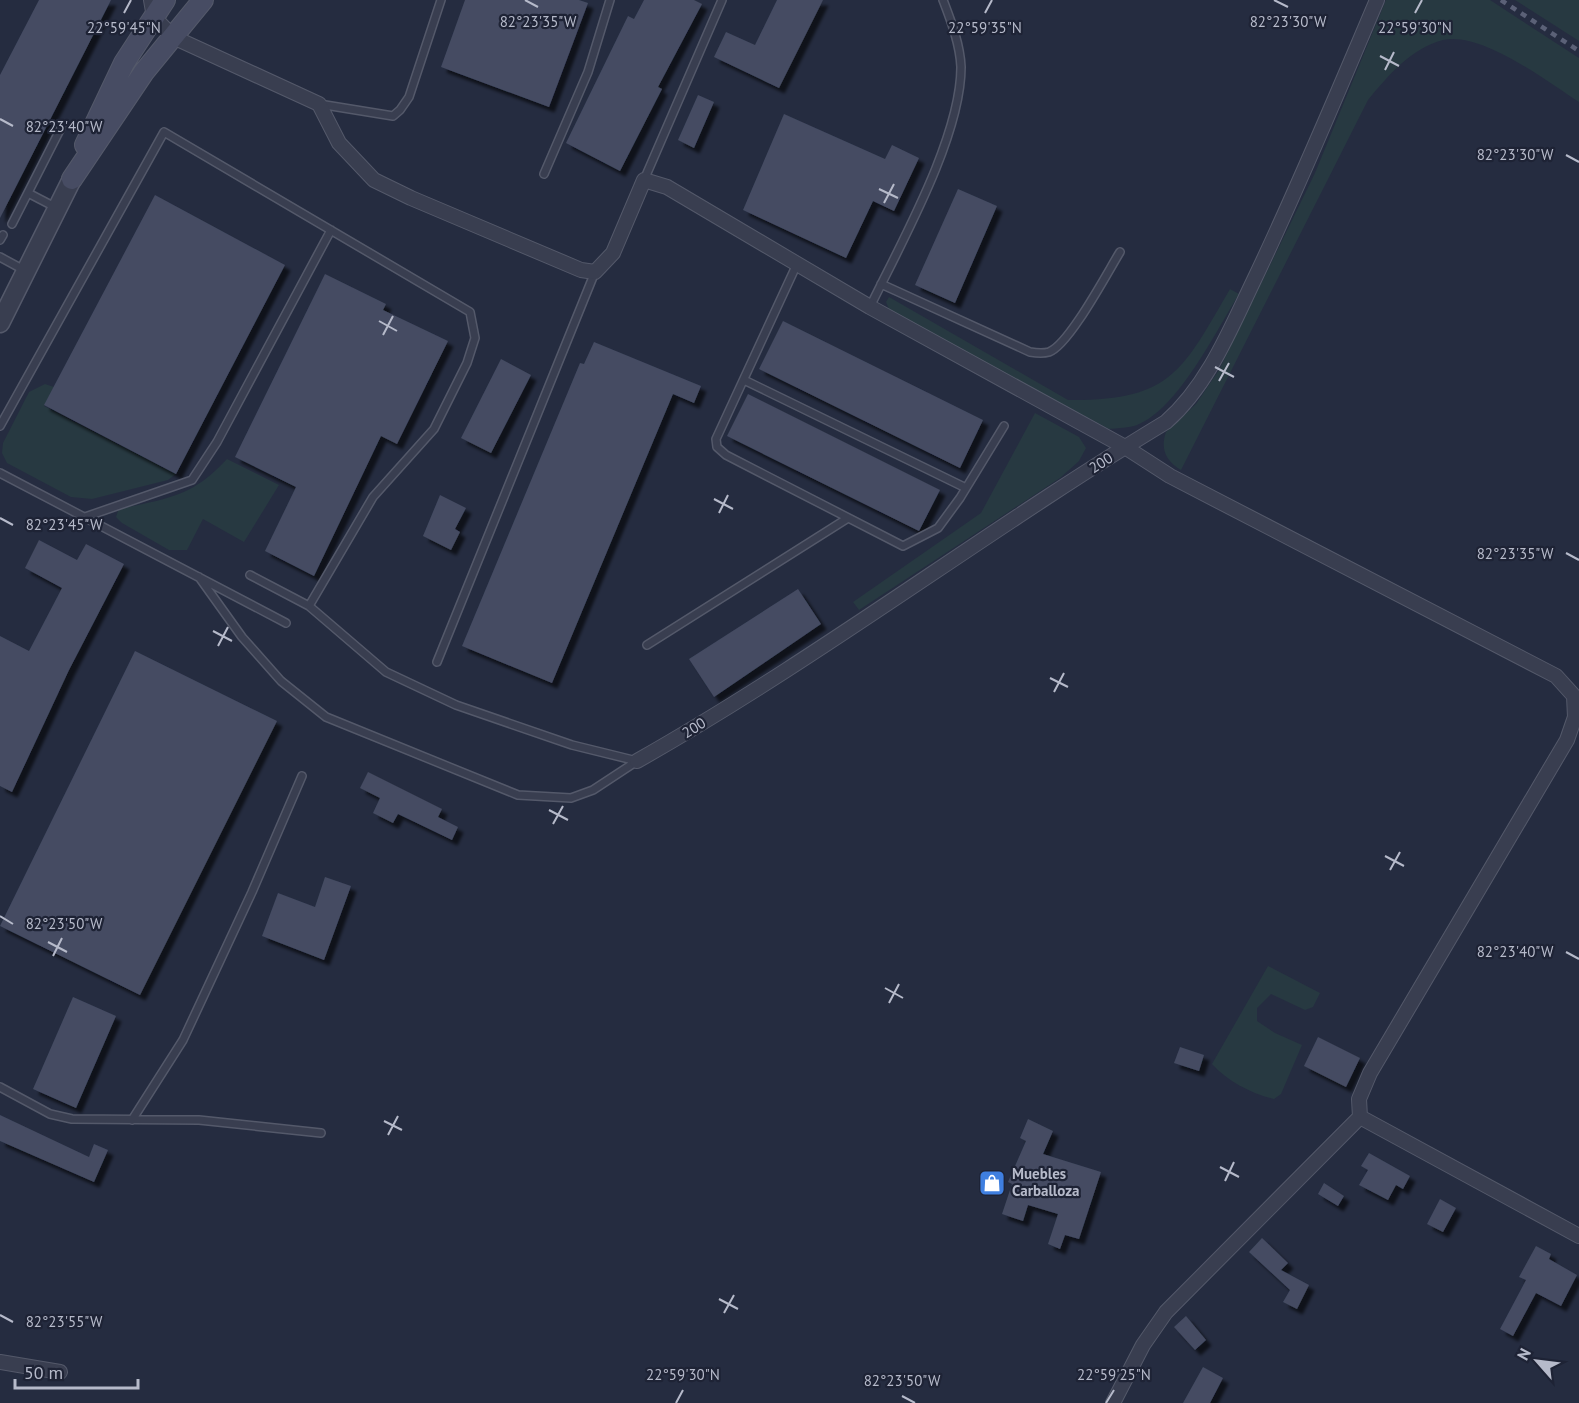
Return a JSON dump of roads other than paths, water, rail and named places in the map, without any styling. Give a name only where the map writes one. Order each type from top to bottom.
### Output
[{"type":"main road","points":[[72,179],[101,107],[152,9],[165,0]]},
{"type":"main road","points":[[72,179],[130,92],[203,0]]},
{"type":"street","name":"200","points":[[637,761],[824,646],[1166,422],[1187,404],[1214,360],[1295,195],[1377,0]]},
{"type":"street","points":[[152,9],[173,37],[319,104],[339,143],[374,180],[581,270],[595,272],[613,253],[644,180],[667,188],[870,307],[1125,447],[1170,476],[1556,676],[1574,696],[1575,717],[1567,740],[1370,1073],[1359,1099],[1360,1117],[1166,1312],[1143,1345],[1113,1403]]},
{"type":"street","points":[[0,323],[72,179]]},
{"type":"street","points":[[1360,1117],[1579,1236]]},
{"type":"street","points":[[0,1362],[60,1372]]},
{"type":"lane","points":[[319,104],[393,116],[409,97],[441,0]]},
{"type":"lane","points":[[544,174],[588,72],[610,0]]},
{"type":"lane","points":[[644,180],[722,0]]},
{"type":"lane","points":[[870,307],[930,179],[952,124],[958,98],[961,65],[953,24],[943,0]]},
{"type":"lane","points":[[12,224],[63,124]]},
{"type":"lane","points":[[0,426],[164,132],[470,312],[475,338],[467,363],[434,429],[374,497],[309,606]]},
{"type":"lane","points":[[28,193],[58,208]]},
{"type":"lane","points":[[85,517],[192,480],[217,442],[331,230]]},
{"type":"lane","points":[[881,284],[1039,354],[1050,352],[1064,341],[1120,252]]},
{"type":"lane","points":[[0,257],[26,271]]},
{"type":"lane","points":[[797,264],[716,439],[717,447],[726,454],[903,546],[938,528],[1004,426]]},
{"type":"lane","points":[[437,662],[595,272]]},
{"type":"lane","points":[[744,380],[966,488]]},
{"type":"lane","points":[[0,473],[286,623]]},
{"type":"lane","points":[[647,645],[848,518]]},
{"type":"lane","points":[[250,575],[309,606],[386,672],[456,705],[572,745],[637,761]]},
{"type":"lane","points":[[199,577],[242,637],[281,681],[326,717],[518,795],[571,798],[593,790],[637,761]]},
{"type":"lane","points":[[132,1120],[183,1040],[252,892],[302,776]]},
{"type":"lane","points":[[0,1087],[50,1114],[72,1119],[199,1120],[321,1133]]},
{"type":"railway","points":[[1501,0],[1579,51]]},
{"type":"place","name":"Muebles Carballoza","points":[[992,1183]]}]
